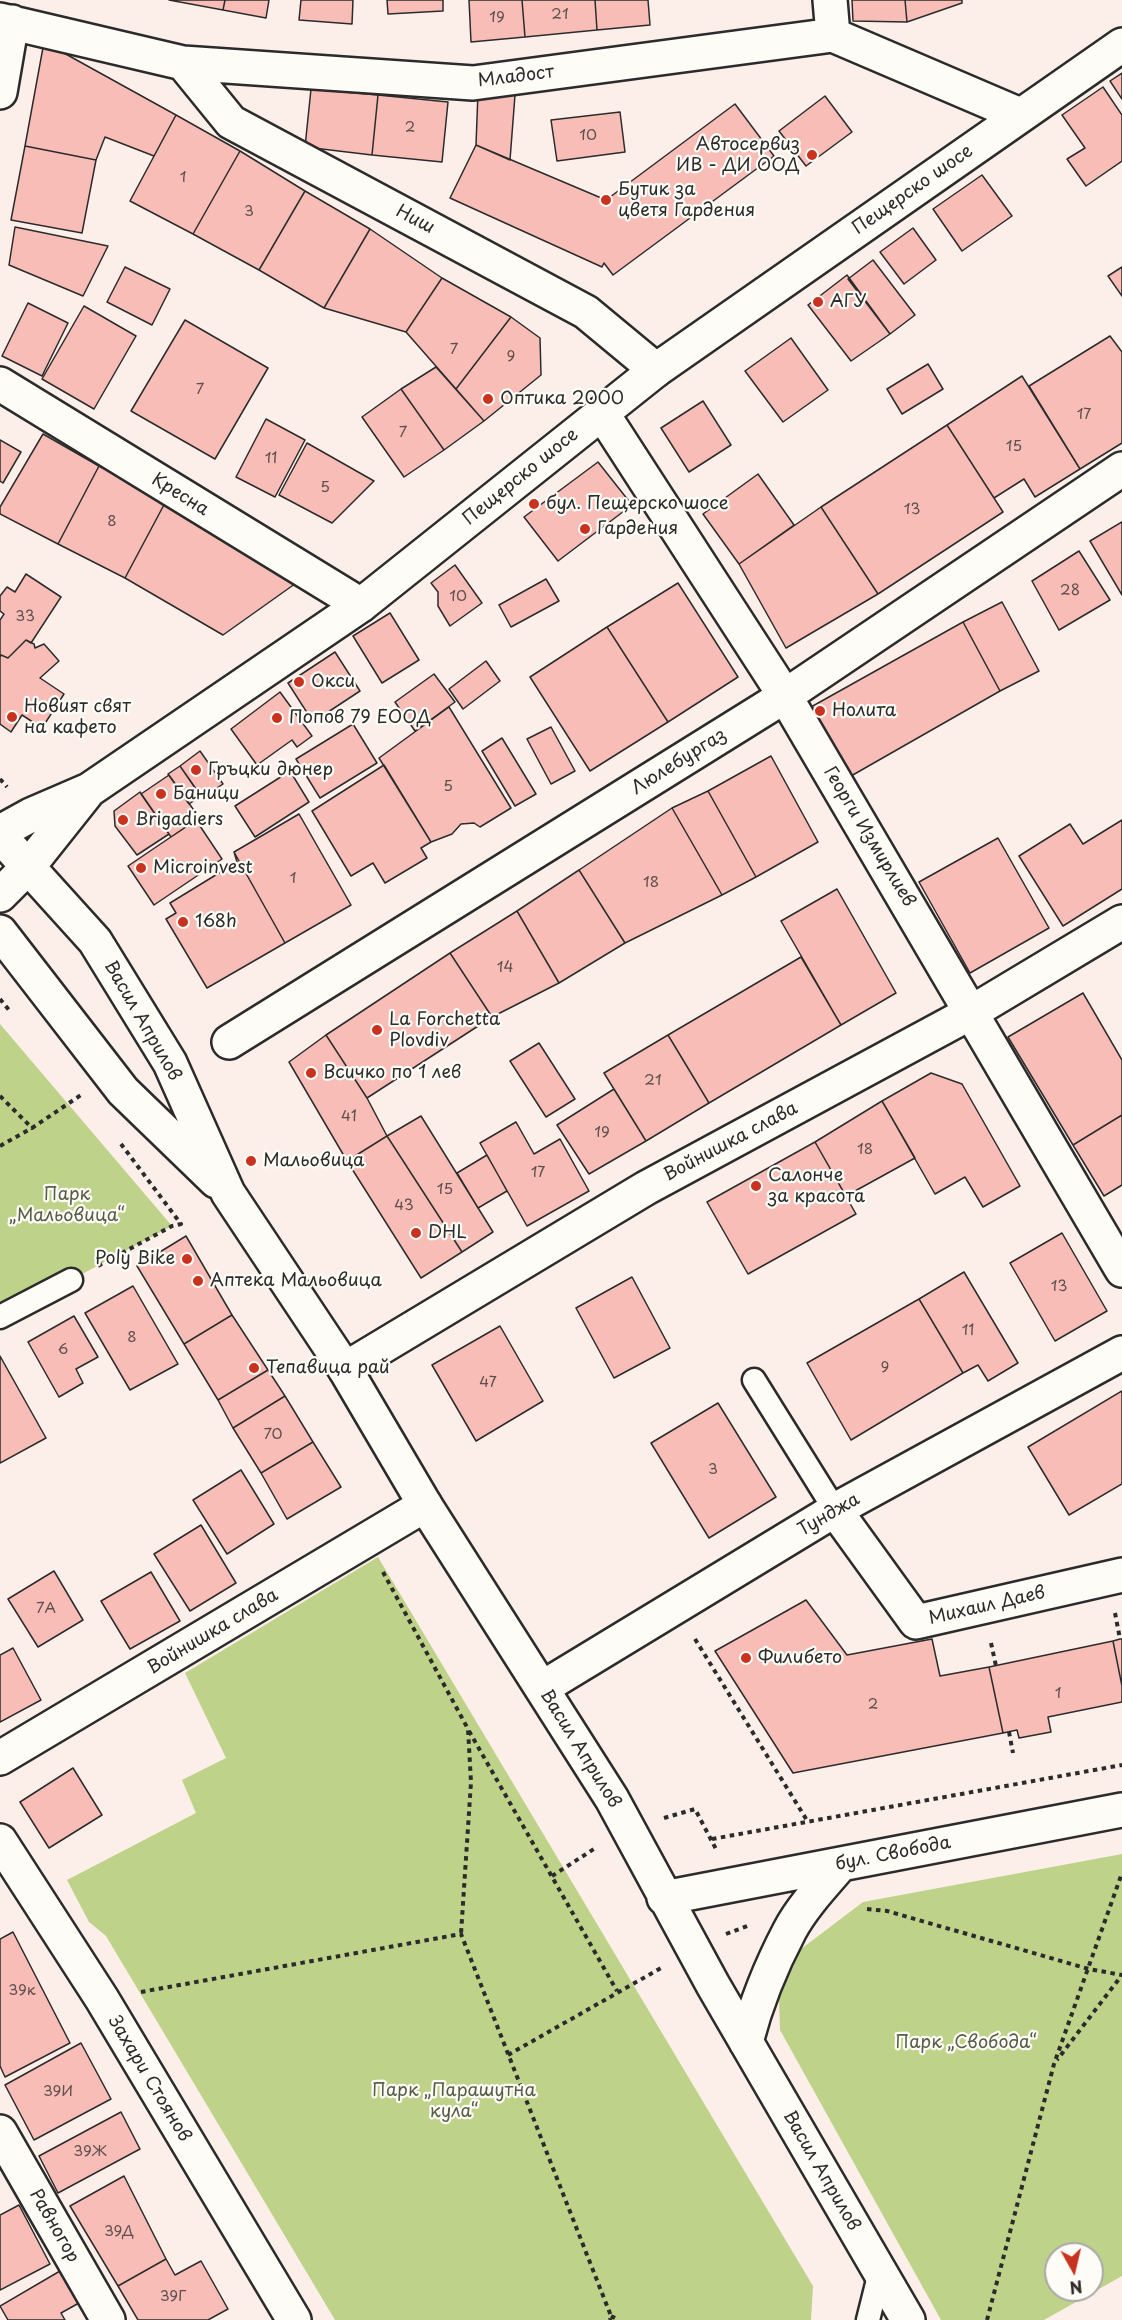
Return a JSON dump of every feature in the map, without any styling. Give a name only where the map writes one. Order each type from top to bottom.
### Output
[{"type":"street","points":[[830,0],[833,35],[1020,115]]},
{"type":"street","points":[[0,92],[6,21]]},
{"type":"street","name":"Младост","points":[[6,21],[183,63],[473,83],[833,35]]},
{"type":"street","name":"Пещерско шосе","points":[[0,834],[31,815],[89,790],[361,605],[656,370],[1122,45]]},
{"type":"street","name":"Ниш","points":[[183,63],[231,122],[586,312],[656,370]]},
{"type":"street","name":"Кресна","points":[[0,384],[361,605]]},
{"type":"street","name":"Георги Измирлиев","points":[[602,413],[785,696],[1122,1270]]},
{"type":"street","name":"Люлебургаз","points":[[229,1042],[785,696],[1122,469]]},
{"type":"street","points":[[0,895],[28,867],[89,790]]},
{"type":"street","name":"Васил Априлов","points":[[0,834],[95,941],[170,1063],[228,1193],[345,1369],[425,1505],[612,1799],[664,1898],[908,2320]]},
{"type":"street","name":"Войнишка слава","points":[[345,1369],[646,1188],[972,1012],[1122,922]]},
{"type":"street","name":"Васил Априлов","points":[[0,932],[123,1091],[228,1193]]},
{"type":"street","name":"Тунджа","points":[[542,1688],[835,1510],[1122,1353]]},
{"type":"street","name":"Войнишка слава","points":[[0,1758],[425,1505]]},
{"type":"street","name":"Михаил Даев","points":[[835,1510],[916,1622],[1122,1575]]},
{"type":"street","name":"бул. Свобода","points":[[664,1898],[1122,1810]]},
{"type":"street","name":"Захари Стоянов","points":[[0,1841],[102,1999],[294,2320]]},
{"type":"street","points":[[746,2042],[756,2006],[790,1930],[803,1909],[841,1864]]},
{"type":"street","name":"Равногор","points":[[0,2132],[108,2320]]},
{"type":"lane","points":[[0,1317],[71,1280]]},
{"type":"lane","points":[[754,1380],[835,1510]]},
{"type":"lane","points":[[868,2320],[880,2272]]},
{"type":"path","points":[[0,1146],[83,1094]]},
{"type":"path","points":[[0,1096],[32,1128]]},
{"type":"path","points":[[71,1280],[172,1226],[181,1224],[118,1140]]},
{"type":"path","points":[[366,1542],[468,1729],[617,1991],[508,2055]]},
{"type":"path","points":[[676,1607],[808,1822]]},
{"type":"path","points":[[468,1729],[471,1782],[461,1934],[610,2318],[619,2320]]},
{"type":"path","points":[[1009,1732],[1013,1753]]},
{"type":"path","points":[[695,1809],[712,1839],[1122,1766]]},
{"type":"path","points":[[987,2320],[1054,2064],[1122,1873]]},
{"type":"path","points":[[867,1909],[887,1911],[1089,1969],[1122,1975],[1054,2064]]},
{"type":"path","points":[[723,1935],[753,1924]]},
{"type":"path","points":[[102,1999],[461,1934]]},
{"type":"green space","name":"Парк „Мальовица“","points":[[0,1024],[172,1226],[0,1318]]},
{"type":"green space","name":"Парк „Парашутна кула“","points":[[378,1557],[813,2286],[811,2320],[335,2320],[106,1936],[89,1922],[67,1880],[196,1813],[182,1780],[226,1758],[185,1673]]},
{"type":"green space","name":"Парк „Свобода“","points":[[1122,1854],[1122,2276],[1104,2286],[1104,2242],[1044,2242],[1044,2302],[1076,2302],[1044,2320],[941,2320],[780,2030],[779,1998],[801,1949],[863,1902]]},
{"type":"building","points":[[169,0],[225,0],[223,10]]},
{"type":"building","points":[[225,0],[269,0],[266,18],[223,10]]},
{"type":"building","points":[[301,0],[353,0],[352,24],[299,20]]},
{"type":"building","points":[[387,0],[443,0],[443,11],[388,14]]},
{"type":"building","points":[[469,0],[522,0],[525,37],[471,42]]},
{"type":"building","points":[[522,0],[595,0],[597,30],[525,37]]},
{"type":"building","points":[[595,0],[648,0],[650,25],[597,30]]},
{"type":"building","points":[[852,0],[905,0],[907,22],[853,21]]},
{"type":"building","points":[[905,0],[962,0],[962,3],[907,22]]},
{"type":"building","points":[[44,42],[176,115],[154,156],[105,137],[96,160],[25,146]]},
{"type":"building","points":[[1122,73],[1122,99],[1110,81]]},
{"type":"building","points":[[1103,87],[1122,115],[1122,161],[1086,186],[1067,159],[1085,148],[1062,115]]},
{"type":"building","points":[[311,89],[378,95],[372,155],[305,147]]},
{"type":"building","points":[[478,92],[515,95],[510,160],[476,145]]},
{"type":"building","points":[[378,95],[448,102],[442,162],[372,155]]},
{"type":"building","points":[[825,96],[852,132],[806,166],[779,131]]},
{"type":"building","points":[[735,104],[774,156],[613,275],[604,263],[602,267],[450,198],[476,145],[606,200]]},
{"type":"building","points":[[620,112],[625,152],[557,161],[551,120]]},
{"type":"building","points":[[176,115],[240,151],[193,234],[130,201]]},
{"type":"building","points":[[25,146],[96,160],[82,233],[11,220]]},
{"type":"building","points":[[240,151],[305,191],[259,270],[193,234]]},
{"type":"building","points":[[982,175],[1012,216],[962,251],[933,209]]},
{"type":"building","points":[[305,191],[370,229],[324,308],[259,270]]},
{"type":"building","points":[[15,227],[108,246],[83,296],[9,265]]},
{"type":"building","points":[[913,228],[936,260],[904,284],[880,252]]},
{"type":"building","points":[[370,229],[442,278],[406,332],[324,308]]},
{"type":"building","points":[[873,260],[915,315],[890,334],[848,279]]},
{"type":"building","points":[[125,267],[170,289],[152,325],[107,302]]},
{"type":"building","points":[[1122,267],[1122,296],[1108,276]]},
{"type":"building","points":[[847,275],[890,334],[851,361],[808,305]]},
{"type":"building","points":[[442,278],[511,317],[456,389],[406,332]]},
{"type":"building","points":[[28,303],[68,323],[42,376],[2,356]]},
{"type":"building","points":[[84,306],[136,336],[94,409],[42,379]]},
{"type":"building","points":[[511,317],[540,338],[541,375],[484,421],[456,389]]},
{"type":"building","points":[[185,320],[268,368],[215,459],[131,411]]},
{"type":"building","points":[[1110,336],[1122,352],[1122,443],[1080,469],[1029,386]]},
{"type":"building","points":[[791,338],[828,390],[783,422],[745,371]]},
{"type":"building","points":[[928,364],[943,389],[902,414],[887,389]]},
{"type":"building","points":[[436,367],[484,421],[444,450],[401,389]]},
{"type":"building","points":[[1022,376],[1080,469],[1035,497],[1024,479],[994,498],[947,425]]},
{"type":"building","points":[[401,389],[444,450],[404,477],[362,417]]},
{"type":"building","points":[[703,401],[731,445],[689,472],[661,428]]},
{"type":"building","points":[[266,419],[305,440],[275,497],[236,477]]},
{"type":"building","points":[[947,425],[1003,512],[878,594],[821,507]]},
{"type":"building","points":[[43,434],[99,466],[58,544],[0,514],[0,507]]},
{"type":"building","points":[[0,440],[21,452],[3,483],[0,481]]},
{"type":"building","points":[[307,443],[374,481],[332,523],[279,495]]},
{"type":"building","points":[[598,462],[632,505],[558,561],[524,517]]},
{"type":"building","points":[[99,466],[166,501],[125,578],[58,544]]},
{"type":"building","points":[[758,474],[794,525],[739,564],[703,514]]},
{"type":"building","points":[[166,501],[299,581],[223,635],[125,578]]},
{"type":"building","points":[[821,507],[878,594],[786,648],[739,564]]},
{"type":"building","points":[[1122,522],[1122,595],[1090,541]]},
{"type":"building","points":[[1079,551],[1110,600],[1059,630],[1032,581]]},
{"type":"building","points":[[455,565],[482,603],[450,626],[438,606],[438,592],[431,583]]},
{"type":"building","points":[[26,574],[61,597],[31,643],[26,640],[8,658],[1,655],[0,657],[0,620],[4,614],[0,611],[0,596],[7,587],[15,592]]},
{"type":"building","points":[[546,579],[559,601],[511,627],[499,605]]},
{"type":"building","points":[[678,583],[738,677],[668,722],[607,627]]},
{"type":"building","points":[[1002,602],[1039,671],[1000,691],[963,622]]},
{"type":"building","points":[[390,613],[419,660],[382,683],[353,636]]},
{"type":"building","points":[[963,622],[1000,691],[851,776],[811,707]]},
{"type":"building","points":[[607,627],[668,722],[590,771],[530,677]]},
{"type":"building","points":[[26,640],[34,644],[35,648],[44,644],[59,661],[40,678],[64,694],[42,728],[22,715],[11,732],[0,724],[0,657],[1,655],[8,658]]},
{"type":"building","points":[[335,652],[360,691],[313,722],[288,683]]},
{"type":"building","points":[[486,661],[500,681],[463,709],[449,689]]},
{"type":"building","points":[[434,674],[455,702],[415,731],[395,702]]},
{"type":"building","points":[[280,692],[312,736],[297,747],[292,740],[257,765],[231,729]]},
{"type":"building","points":[[449,707],[511,808],[480,827],[474,823],[461,824],[452,834],[431,842],[379,758]]},
{"type":"building","points":[[353,724],[377,763],[320,798],[296,759]]},
{"type":"building","points":[[551,727],[575,771],[551,784],[527,739]]},
{"type":"building","points":[[502,738],[536,794],[515,806],[482,751]]},
{"type":"building","points":[[200,751],[223,784],[202,798],[180,766]]},
{"type":"building","points":[[771,756],[818,842],[756,877],[708,791]]},
{"type":"building","points":[[384,765],[431,842],[421,848],[427,858],[385,883],[373,863],[351,876],[312,811]]},
{"type":"building","points":[[180,766],[201,796],[189,804],[168,774]]},
{"type":"building","points":[[290,771],[309,802],[255,837],[235,806]]},
{"type":"building","points":[[169,775],[193,809],[183,816],[189,825],[171,837],[141,794]]},
{"type":"building","points":[[708,791],[756,877],[722,895],[672,808]]},
{"type":"building","points":[[140,792],[169,834],[137,855],[115,826],[114,811]]},
{"type":"building","points":[[672,808],[722,895],[625,943],[579,870]]},
{"type":"building","points":[[299,814],[351,905],[285,943],[234,852]]},
{"type":"building","points":[[196,820],[222,859],[154,905],[128,866]]},
{"type":"building","points":[[1122,820],[1122,889],[1063,926],[1019,856],[1070,824],[1083,844]]},
{"type":"building","points":[[998,838],[1049,928],[970,973],[919,882]]},
{"type":"building","points":[[234,852],[285,943],[207,988],[166,919],[176,913],[170,903],[237,862]]},
{"type":"building","points":[[579,870],[625,943],[559,983],[517,911]]},
{"type":"building","points":[[837,889],[896,993],[841,1025],[781,921]]},
{"type":"building","points":[[517,911],[559,983],[492,1017],[450,953]]},
{"type":"building","points":[[450,953],[492,1017],[367,1098],[326,1035]]},
{"type":"building","points":[[801,957],[841,1025],[709,1103],[668,1035]]},
{"type":"building","points":[[1083,993],[1122,1060],[1122,1115],[1073,1145],[1008,1037]]},
{"type":"building","points":[[326,1035],[367,1098],[387,1136],[347,1161],[289,1062]]},
{"type":"building","points":[[668,1035],[709,1103],[646,1141],[604,1073]]},
{"type":"building","points":[[539,1043],[575,1099],[546,1117],[510,1061]]},
{"type":"building","points":[[931,1073],[962,1084],[1020,1186],[983,1207],[965,1177],[935,1194],[882,1101]]},
{"type":"building","points":[[614,1089],[646,1141],[589,1174],[557,1125]]},
{"type":"building","points":[[882,1101],[915,1158],[846,1196],[815,1142]]},
{"type":"building","points":[[1122,1115],[1122,1185],[1104,1196],[1073,1145]]},
{"type":"building","points":[[421,1116],[493,1232],[462,1252],[387,1136]]},
{"type":"building","points":[[516,1122],[534,1154],[560,1139],[589,1191],[527,1226],[480,1143]]},
{"type":"building","points":[[387,1136],[462,1252],[421,1278],[347,1161]]},
{"type":"building","points":[[815,1142],[856,1214],[748,1274],[707,1202]]},
{"type":"building","points":[[487,1155],[507,1191],[478,1208],[457,1173]]},
{"type":"building","points":[[1062,1233],[1107,1311],[1055,1341],[1010,1263]]},
{"type":"building","points":[[186,1236],[232,1315],[184,1344],[137,1266]]},
{"type":"building","points":[[964,1272],[1018,1363],[988,1381],[978,1365],[963,1373],[919,1299]]},
{"type":"building","points":[[632,1277],[670,1348],[614,1378],[576,1308]]},
{"type":"building","points":[[133,1286],[178,1364],[130,1390],[85,1313]]},
{"type":"building","points":[[919,1299],[963,1373],[851,1440],[807,1363]]},
{"type":"building","points":[[232,1315],[268,1370],[218,1400],[184,1344]]},
{"type":"building","points":[[74,1316],[98,1357],[76,1369],[83,1383],[59,1397],[28,1342]]},
{"type":"building","points":[[500,1326],[543,1401],[476,1441],[432,1365]]},
{"type":"building","points":[[0,1356],[46,1438],[0,1463]]},
{"type":"building","points":[[268,1370],[285,1396],[233,1428],[218,1400]]},
{"type":"building","points":[[1122,1391],[1122,1484],[1069,1515],[1028,1447]]},
{"type":"building","points":[[285,1396],[313,1442],[261,1473],[233,1428]]},
{"type":"building","points":[[718,1403],[776,1497],[709,1538],[651,1443]]},
{"type":"building","points":[[313,1442],[341,1487],[287,1519],[261,1473]]},
{"type":"building","points":[[241,1470],[274,1524],[227,1554],[193,1500]]},
{"type":"building","points":[[201,1525],[236,1583],[190,1611],[154,1554]]},
{"type":"building","points":[[54,1571],[83,1620],[38,1647],[8,1599]]},
{"type":"building","points":[[151,1572],[180,1621],[130,1649],[101,1601]]},
{"type":"building","points":[[806,1600],[847,1655],[932,1639],[940,1676],[989,1667],[1003,1733],[793,1773],[715,1651]]},
{"type":"building","points":[[1122,1639],[1122,1686],[1113,1641]]},
{"type":"building","points":[[1113,1641],[1122,1686],[1122,1702],[1048,1717],[1051,1732],[1019,1738],[1017,1730],[1003,1733],[989,1667]]},
{"type":"building","points":[[13,1648],[41,1700],[0,1722],[0,1655]]},
{"type":"building","points":[[73,1768],[102,1815],[49,1848],[20,1802]]},
{"type":"building","points":[[13,1932],[70,2043],[5,2077],[0,2066],[0,1939]]},
{"type":"building","points":[[81,2043],[111,2099],[34,2140],[5,2085]]},
{"type":"building","points":[[121,2112],[140,2149],[58,2193],[39,2156]]},
{"type":"building","points":[[124,2176],[166,2259],[118,2286],[70,2206]]},
{"type":"building","points":[[19,2205],[50,2264],[0,2290],[0,2215]]},
{"type":"building","points":[[166,2259],[175,2275],[201,2261],[228,2309],[208,2320],[138,2320],[118,2286]]},
{"type":"building","points":[[60,2271],[79,2303],[61,2313],[65,2320],[8,2320],[0,2306]]},
{"type":"place","name":"Автосервиз ИВ - ДИ ООД","points":[[812,155]]},
{"type":"place","name":"Бутик за цветя Гардения","points":[[606,200]]},
{"type":"place","name":"АГУ","points":[[818,302]]},
{"type":"place","name":"Оптика 2000","points":[[488,399]]},
{"type":"place","name":"бул. Пещерско шосе","points":[[534,504]]},
{"type":"place","name":"Гардения","points":[[585,529]]},
{"type":"place","name":"Окси","points":[[299,682]]},
{"type":"place","name":"Нолита","points":[[820,711]]},
{"type":"place","name":"Новият свят на кафето","points":[[12,717]]},
{"type":"place","name":"Попов 79 ЕООД","points":[[277,718]]},
{"type":"place","name":"Гръцки дюнер","points":[[196,770]]},
{"type":"place","name":"Баници","points":[[161,794]]},
{"type":"place","name":"Brigadiers","points":[[123,820]]},
{"type":"place","name":"Microinvest","points":[[141,868]]},
{"type":"place","name":"168h","points":[[183,922]]},
{"type":"place","name":"La Forchetta Plovdiv","points":[[377,1030]]},
{"type":"place","name":"Всичко по 1 лев","points":[[311,1073]]},
{"type":"place","name":"Мальовица","points":[[251,1161]]},
{"type":"place","name":"Салонче за красота","points":[[756,1186]]},
{"type":"place","name":"DHL","points":[[416,1233]]},
{"type":"place","name":"Poly Bike","points":[[187,1259]]},
{"type":"place","name":"Аптека Мальовица","points":[[198,1281]]},
{"type":"place","name":"Тепавица рай","points":[[254,1368]]},
{"type":"place","name":"Филибето","points":[[746,1658]]}]
